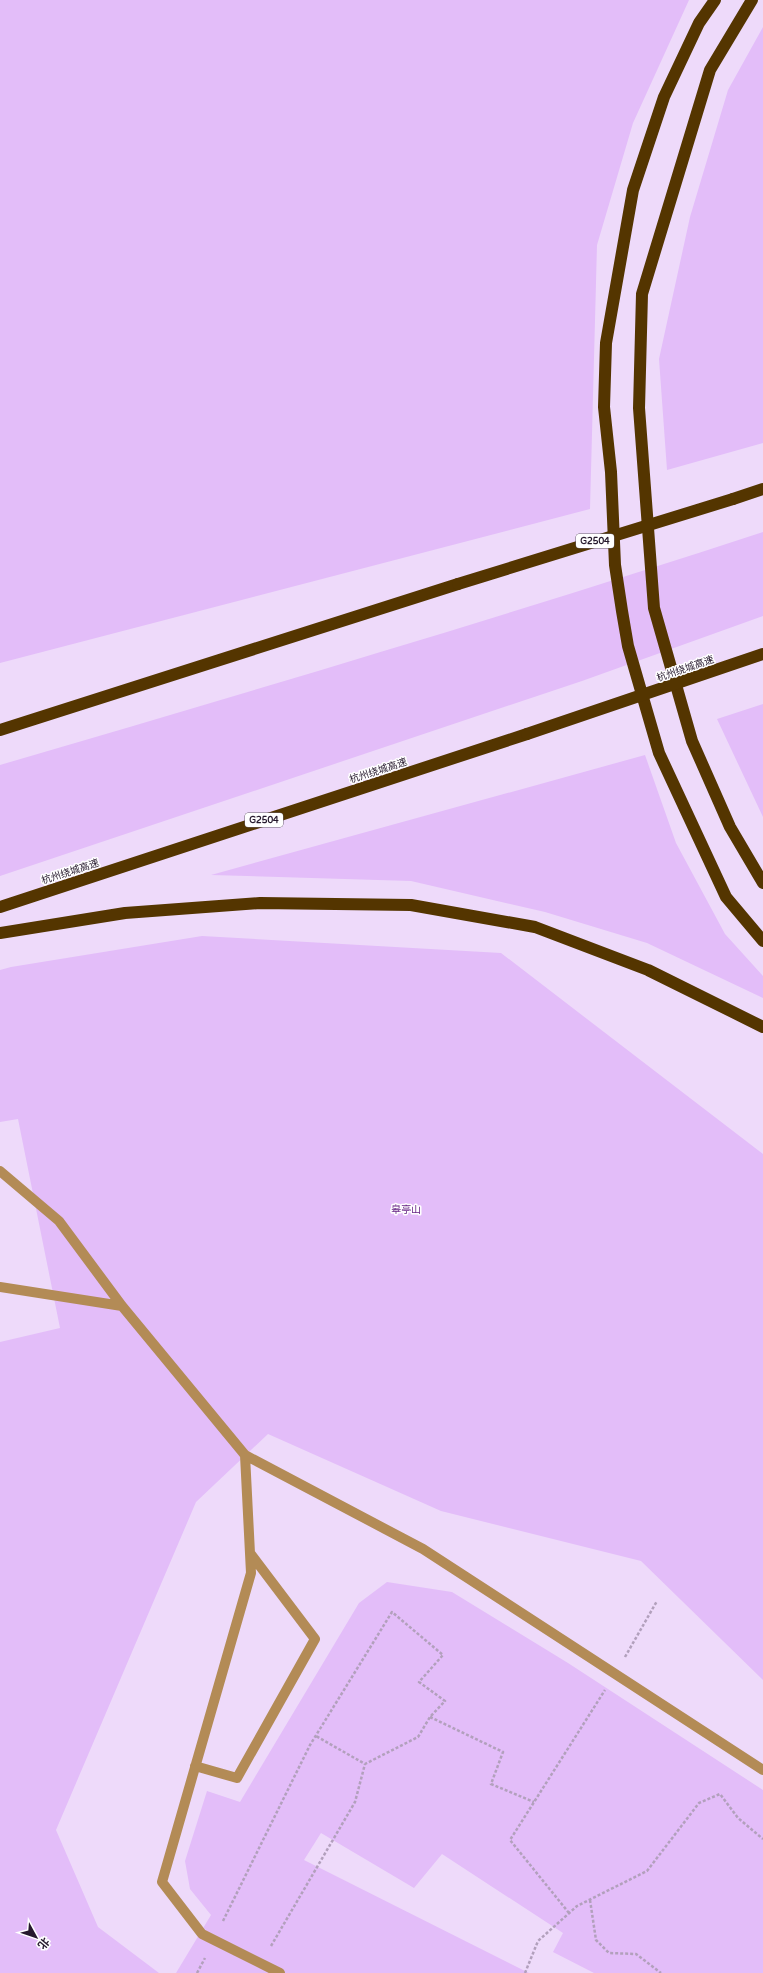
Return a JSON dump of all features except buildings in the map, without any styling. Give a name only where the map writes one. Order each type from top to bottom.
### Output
[{"type":"highway","points":[[716,0],[699,23],[664,97],[633,190],[606,342],[604,406],[611,472],[615,565],[622,611],[628,646],[659,753],[726,898],[763,941]]},
{"type":"highway","points":[[752,0],[710,70],[642,294],[639,408],[654,608],[692,741],[730,827],[763,883]]},
{"type":"highway","name":"G2504","points":[[0,730],[458,584],[763,489]]},
{"type":"highway","name":"杭州绕城高速","points":[[0,906],[528,734],[763,654]]},
{"type":"highway","points":[[0,933],[125,913],[260,903],[411,905],[535,927],[648,970],[763,1027]]},
{"type":"lane","points":[[0,1171],[58,1221],[122,1306],[245,1455],[423,1549],[763,1770]]},
{"type":"lane","points":[[0,1287],[122,1306]]},
{"type":"lane","points":[[245,1455],[251,1573],[230,1652],[195,1766],[162,1882],[202,1934],[280,1973]]},
{"type":"lane","points":[[195,1766],[237,1778],[315,1639],[250,1553]]},
{"type":"path","points":[[570,1913],[510,1840],[615,1674],[657,1601]]},
{"type":"path","points":[[214,1940],[316,1736],[392,1612],[443,1655],[419,1682],[445,1701],[430,1717],[418,1737],[365,1764],[355,1802],[268,1952]]},
{"type":"path","points":[[430,1717],[503,1752],[491,1784],[534,1802]]},
{"type":"path","points":[[316,1736],[365,1764]]},
{"type":"path","points":[[525,1973],[538,1941],[577,1906],[647,1871],[699,1803],[720,1794],[738,1818],[763,1839]]},
{"type":"path","points":[[590,1900],[596,1940],[609,1953],[636,1954],[661,1973]]},
{"type":"green space","points":[[0,0],[689,0],[633,123],[597,245],[590,509],[0,663]]},
{"type":"green space","points":[[763,27],[763,443],[667,470],[659,359],[690,217],[728,90]]},
{"type":"green space","points":[[763,532],[763,616],[582,681],[0,876],[0,765],[478,622]]},
{"type":"green space","points":[[763,704],[763,817],[717,719]]},
{"type":"green space","points":[[645,755],[676,843],[725,934],[763,976],[763,998],[647,943],[545,912],[411,881],[211,875]]},
{"type":"green space","name":"皋亭山","points":[[202,936],[501,953],[763,1154],[763,1680],[641,1561],[441,1511],[268,1434],[196,1502],[56,1830],[98,1927],[159,1973],[0,1973],[0,1342],[60,1328],[18,1119],[0,1122],[0,970]]},
{"type":"green space","points":[[387,1582],[452,1592],[568,1663],[763,1790],[763,1973],[594,1973],[553,1952],[563,1933],[442,1854],[414,1888],[321,1833],[304,1860],[529,1973],[176,1973],[211,1915],[190,1889],[185,1861],[207,1791],[240,1802],[359,1603]]}]
